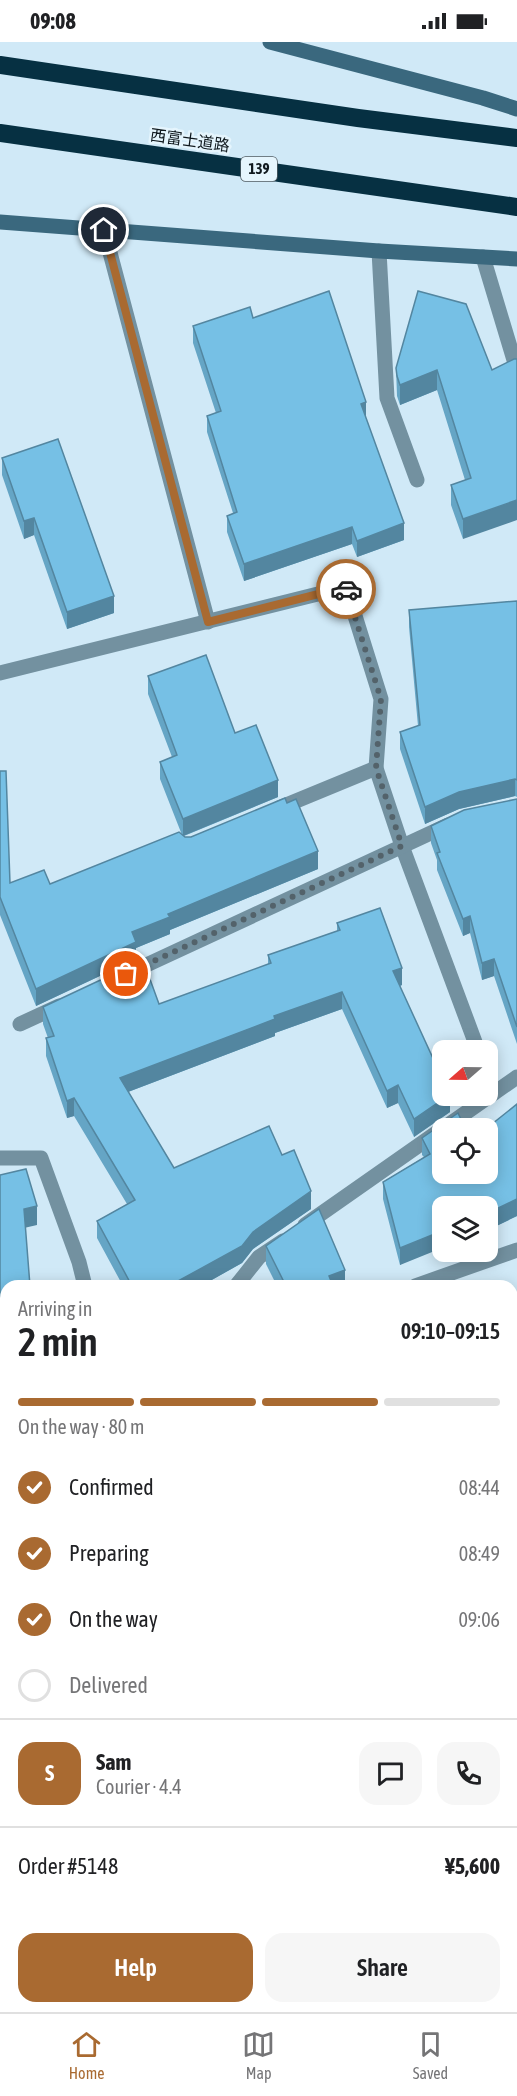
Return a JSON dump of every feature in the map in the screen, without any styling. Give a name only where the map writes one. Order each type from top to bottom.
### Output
[{"type":"highway","points":[[0,64],[358,118],[517,138]]},
{"type":"highway","name":"西富士道路","points":[[0,133],[517,207]]},
{"type":"main road","points":[[270,42],[517,109]]},
{"type":"main road","points":[[0,222],[380,251],[517,259]]},
{"type":"street","points":[[104,230],[208,622]]},
{"type":"street","points":[[380,251],[387,398],[417,480]]},
{"type":"street","points":[[483,257],[517,370]]},
{"type":"street","points":[[0,673],[346,587],[381,699],[376,768],[402,846],[474,1040]]},
{"type":"street","points":[[265,813],[376,768]]},
{"type":"street","points":[[116,979],[461,818]]},
{"type":"street","points":[[20,1024],[73,999]]},
{"type":"street","points":[[498,1090],[517,1077]]},
{"type":"street","points":[[458,1118],[475,1106]]},
{"type":"street","points":[[241,1280],[259,1257],[432,1136]]},
{"type":"street","points":[[0,1158],[40,1158],[79,1262],[84,1280]]},
{"type":"street","points":[[432,1280],[517,1250]]},
{"type":"building","points":[[329,291],[366,402],[361,404],[404,523],[357,541],[352,527],[244,564],[227,516],[237,512],[207,416],[221,411],[193,326],[250,307],[253,318]]},
{"type":"building","points":[[418,291],[466,304],[492,370],[517,359],[517,500],[463,519],[451,485],[471,478],[437,370],[400,385],[397,376],[396,368]]},
{"type":"building","points":[[58,439],[114,596],[67,612],[34,518],[24,521],[2,458]]},
{"type":"building","points":[[517,601],[517,780],[459,792],[425,807],[400,732],[420,725],[409,610]]},
{"type":"building","points":[[206,655],[235,733],[256,725],[278,780],[183,819],[160,762],[177,755],[148,676]]},
{"type":"building","points":[[0,771],[6,771],[10,883],[44,870],[50,884],[179,832],[185,837],[191,837],[285,798],[287,803],[296,799],[318,851],[168,914],[170,917],[132,932],[136,942],[36,989],[0,897]]},
{"type":"building","points":[[517,799],[517,1027],[494,959],[482,963],[470,916],[463,919],[437,853],[440,852],[431,826],[464,810]]},
{"type":"building","points":[[380,908],[402,968],[393,971],[432,1056],[433,1106],[414,1119],[398,1085],[387,1091],[342,992],[274,1016],[275,1019],[120,1078],[174,1168],[269,1126],[282,1155],[294,1150],[311,1191],[253,1232],[242,1246],[180,1280],[129,1280],[97,1221],[135,1200],[74,1098],[67,1101],[46,1038],[54,1036],[43,1007],[143,960],[159,1004],[271,963],[268,955],[340,930],[337,923]]},
{"type":"building","points":[[517,1104],[517,1199],[498,1208],[498,1196],[432,1196],[432,1235],[400,1248],[383,1182],[430,1154],[422,1138],[432,1131],[432,1184],[498,1184],[498,1119]]},
{"type":"building","points":[[458,1113],[460,1118],[451,1118]]},
{"type":"building","points":[[26,1169],[37,1206],[24,1209],[30,1280],[0,1280],[0,1175]]},
{"type":"building","points":[[319,1209],[345,1270],[329,1276],[331,1280],[283,1280],[266,1246]]},
{"type":"way so far","points":[[126,974],[402,846],[376,768],[381,699],[346,589]]},
{"type":"route","points":[[104,230],[208,622],[346,587],[346,589]]}]
